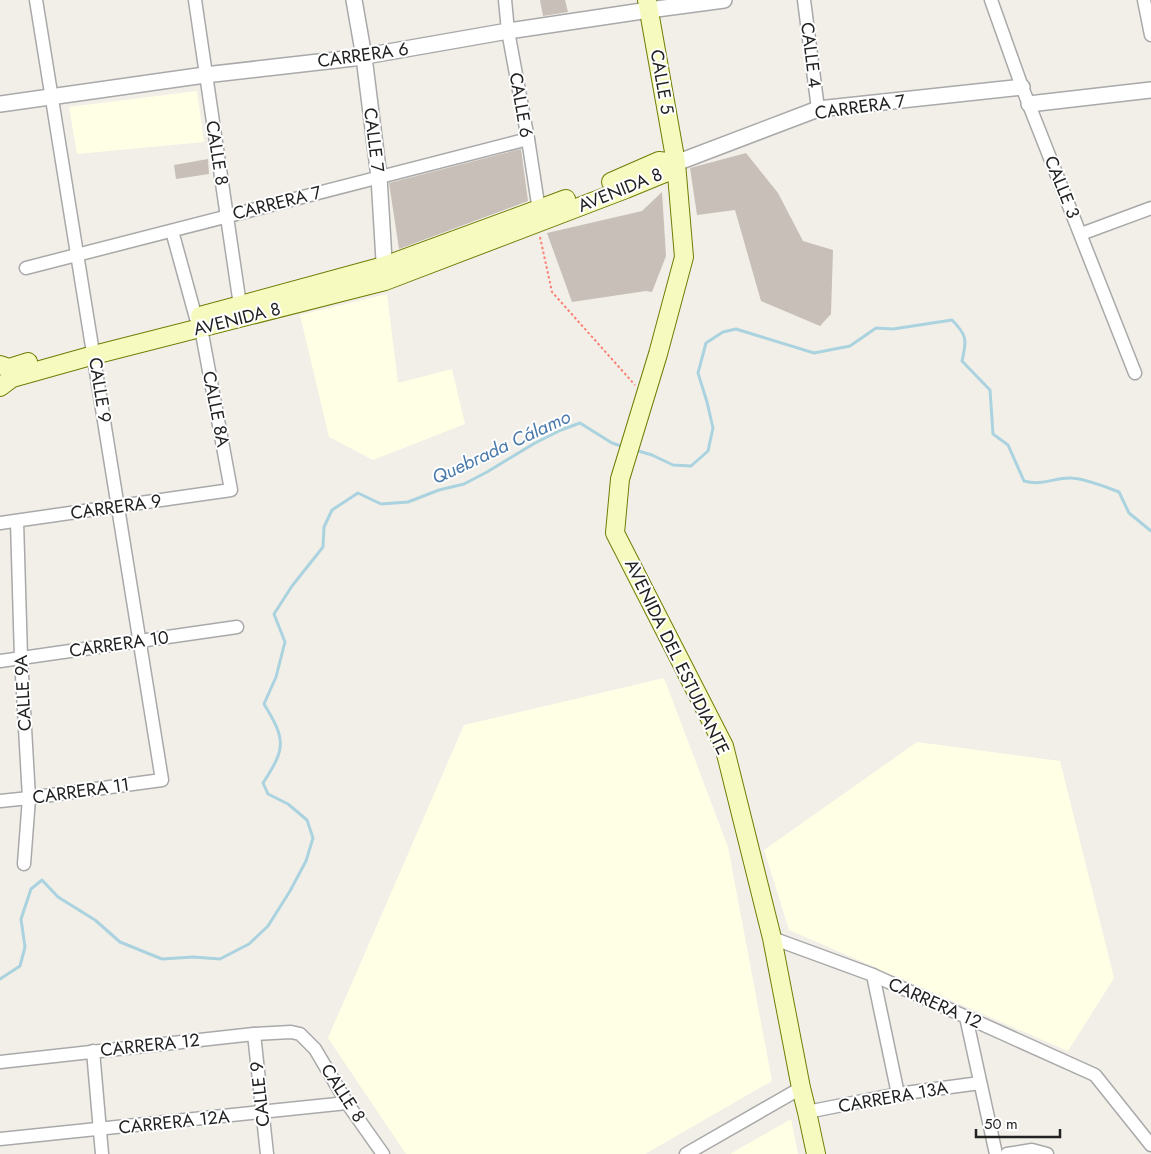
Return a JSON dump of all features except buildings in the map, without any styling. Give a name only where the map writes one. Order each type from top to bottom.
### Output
[{"type":"main road","name":"CALLE 5","points":[[648,5],[676,163]]},
{"type":"main road","name":"AVENIDA 8","points":[[0,365],[9,368],[93,349],[385,273],[665,173],[676,163]]},
{"type":"main road","name":"AVENIDA DEL ESTUDIANTE","points":[[676,163],[684,257],[658,354],[620,479],[615,533],[724,746],[772,938],[800,1088],[816,1154]]},
{"type":"main road","name":"AVENIDA 8","points":[[198,323],[240,305],[385,273]]},
{"type":"main road","name":"AVENIDA 8","points":[[0,387],[12,378],[93,349]]},
{"type":"street","name":"CALLE 9","points":[[36,0],[162,780]]},
{"type":"street","name":"CALLE 8","points":[[194,0],[240,305]]},
{"type":"street","name":"CALLE 7","points":[[354,0],[364,56],[379,177],[385,273]]},
{"type":"street","name":"CALLE 6","points":[[505,0],[508,31],[528,139],[538,218]]},
{"type":"street","name":"CARRERA 6","points":[[0,104],[205,75],[364,56],[648,5],[724,0]]},
{"type":"street","name":"CALLE 4","points":[[804,0],[818,109]]},
{"type":"street","name":"CALLE 3","points":[[991,0],[1022,88],[1136,373]]},
{"type":"street","points":[[1144,0],[1151,34]]},
{"type":"street","name":"CARRERA 7","points":[[676,163],[818,109],[1022,88]]},
{"type":"street","points":[[1029,104],[1151,90]]},
{"type":"street","name":"CARRERA 7","points":[[26,268],[528,139]]},
{"type":"street","points":[[1081,234],[1151,208]]},
{"type":"street","name":"CALLE 8A","points":[[172,231],[198,323],[231,490]]},
{"type":"street","name":"CARRERA 9","points":[[0,523],[231,490]]},
{"type":"street","name":"CALLE 9A","points":[[17,520],[21,658],[29,798],[24,864]]},
{"type":"street","name":"CARRERA 10","points":[[0,661],[238,627]]},
{"type":"street","name":"CARRERA 11","points":[[0,801],[162,780]]},
{"type":"street","name":"CARRERA 12","points":[[772,938],[873,975],[1095,1075],[1151,1144]]},
{"type":"street","points":[[873,975],[898,1094]]},
{"type":"street","points":[[966,1017],[996,1154]]},
{"type":"street","name":"CARRERA 12","points":[[0,1062],[254,1034],[291,1032],[300,1034]]},
{"type":"street","name":"CALLE 9","points":[[254,1034],[267,1154]]},
{"type":"street","name":"CALLE 8","points":[[300,1034],[315,1049],[347,1103],[383,1154]]},
{"type":"street","points":[[93,1051],[102,1154]]},
{"type":"street","name":"CARRERA 13A","points":[[807,1112],[898,1094],[980,1083]]},
{"type":"street","points":[[686,1154],[800,1088]]},
{"type":"street","name":"CARRERA 12A","points":[[0,1139],[347,1103]]},
{"type":"street","points":[[1007,1154],[1032,1150],[1046,1154]]},
{"type":"path","points":[[538,218],[552,292],[645,396]]},
{"type":"shaded area","points":[[197,91],[204,142],[77,154],[69,107]]},
{"type":"shaded area","points":[[387,294],[398,383],[452,369],[465,424],[373,460],[329,437],[300,315]]},
{"type":"shaded area","points":[[664,678],[728,847],[772,1081],[645,1154],[406,1154],[328,1038],[464,725]]},
{"type":"shaded area","points":[[917,742],[1060,761],[1114,978],[1068,1051],[789,930],[764,850]]},
{"type":"shaded area","points":[[791,1119],[798,1154],[730,1154]]},
{"type":"waterway","name":"Quebrada Cálamo","points":[[635,450],[652,455],[673,465],[691,466],[708,451],[713,428],[698,373],[706,343],[723,332],[736,329],[814,353],[850,346],[876,328],[893,329],[952,320],[965,338],[962,361],[990,390],[993,434],[1008,445],[1024,481],[1037,483],[1064,478],[1076,478],[1119,492],[1129,513],[1151,531]]},
{"type":"waterway","name":"Quebrada Cálamo","points":[[0,979],[20,966],[25,947],[21,919],[31,889],[42,880],[58,897],[95,920],[120,942],[162,959],[193,957],[220,959],[249,944],[268,926],[306,861],[313,838],[307,820],[288,804],[268,794],[263,783],[276,761],[280,744],[276,727],[264,704],[276,677],[285,642],[274,614],[292,586],[323,547],[324,527],[332,510],[358,493],[381,504],[408,502],[439,490],[464,484],[535,443],[580,423],[612,443],[624,447]]}]
